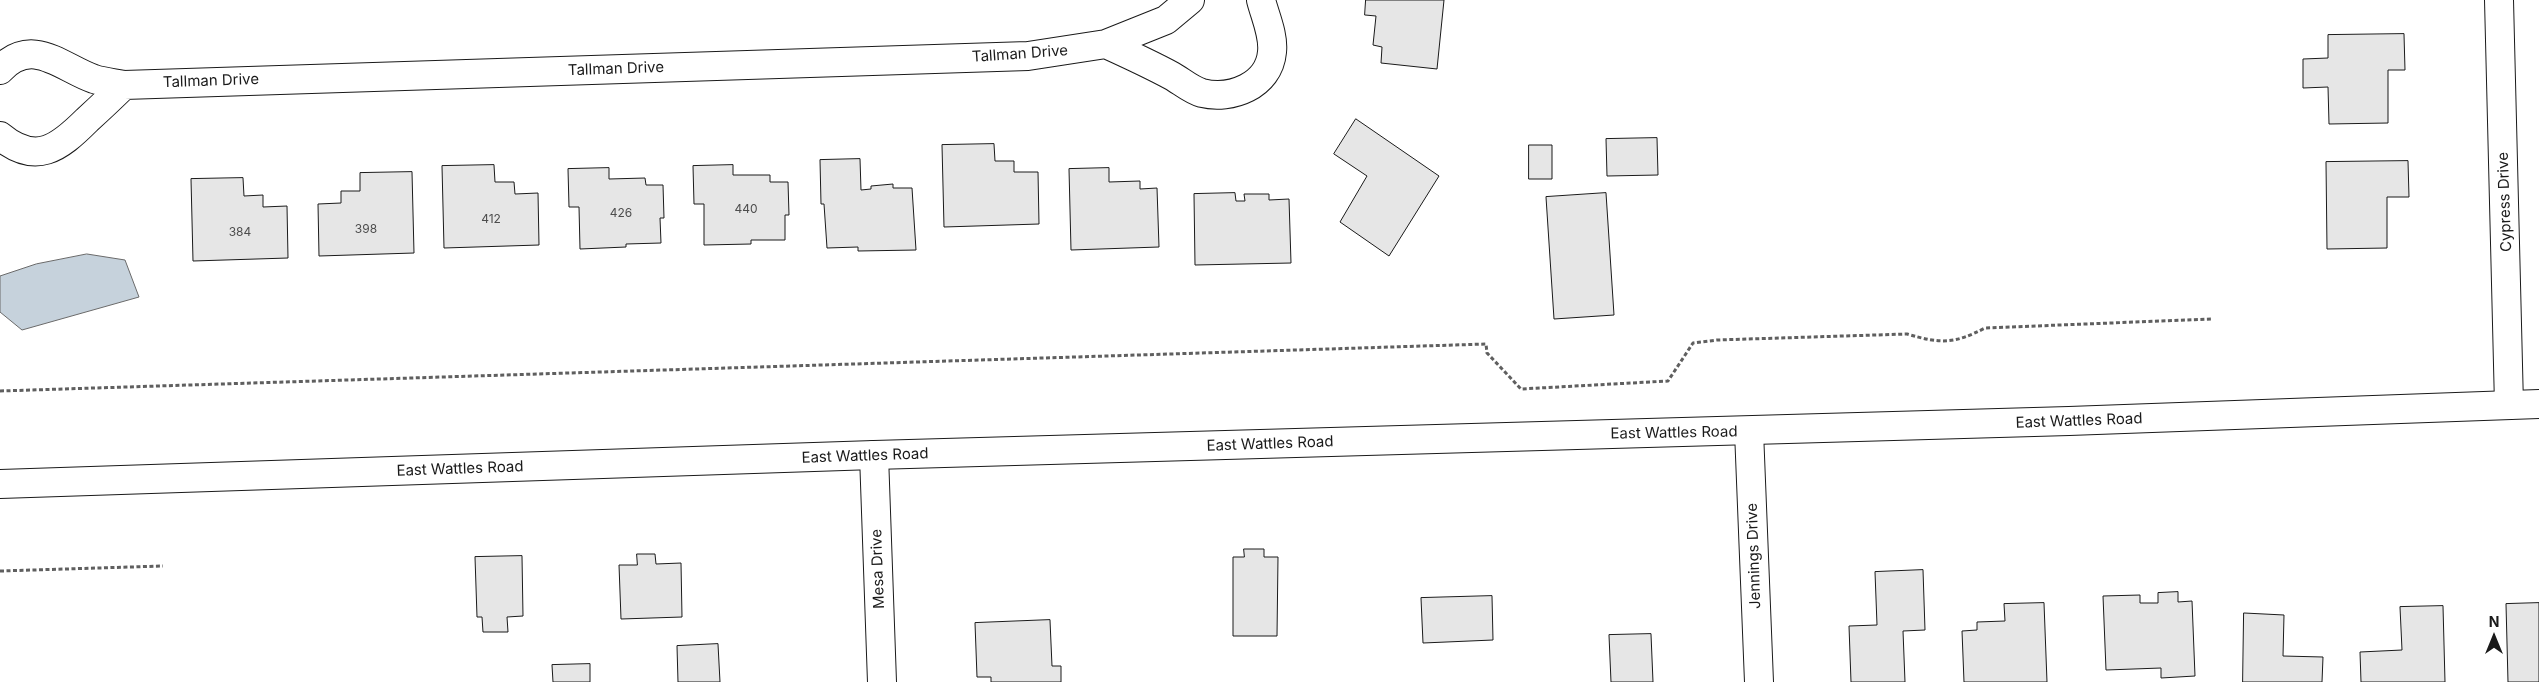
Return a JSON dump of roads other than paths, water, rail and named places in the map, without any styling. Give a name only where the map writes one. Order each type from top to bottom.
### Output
[{"type":"main road","name":"Tallman Drive","points":[[0,70],[21,56],[38,54],[94,79],[124,85],[1028,56],[1106,44],[1166,20],[1190,0]]},
{"type":"main road","points":[[1106,44],[1200,92],[1231,94],[1244,90],[1258,81],[1267,69],[1272,52],[1270,33],[1261,0]]},
{"type":"main road","name":"Cypress Drive","points":[[2499,0],[2509,405]]},
{"type":"main road","points":[[0,136],[13,147],[30,151],[48,150],[72,136],[124,85]]},
{"type":"main road","name":"East Wattles Road","points":[[0,484],[874,455],[1749,431],[2539,404]]},
{"type":"main road","name":"Jennings Drive","points":[[1749,431],[1759,682]]},
{"type":"main road","name":"Mesa Drive","points":[[874,455],[882,682]]}]
